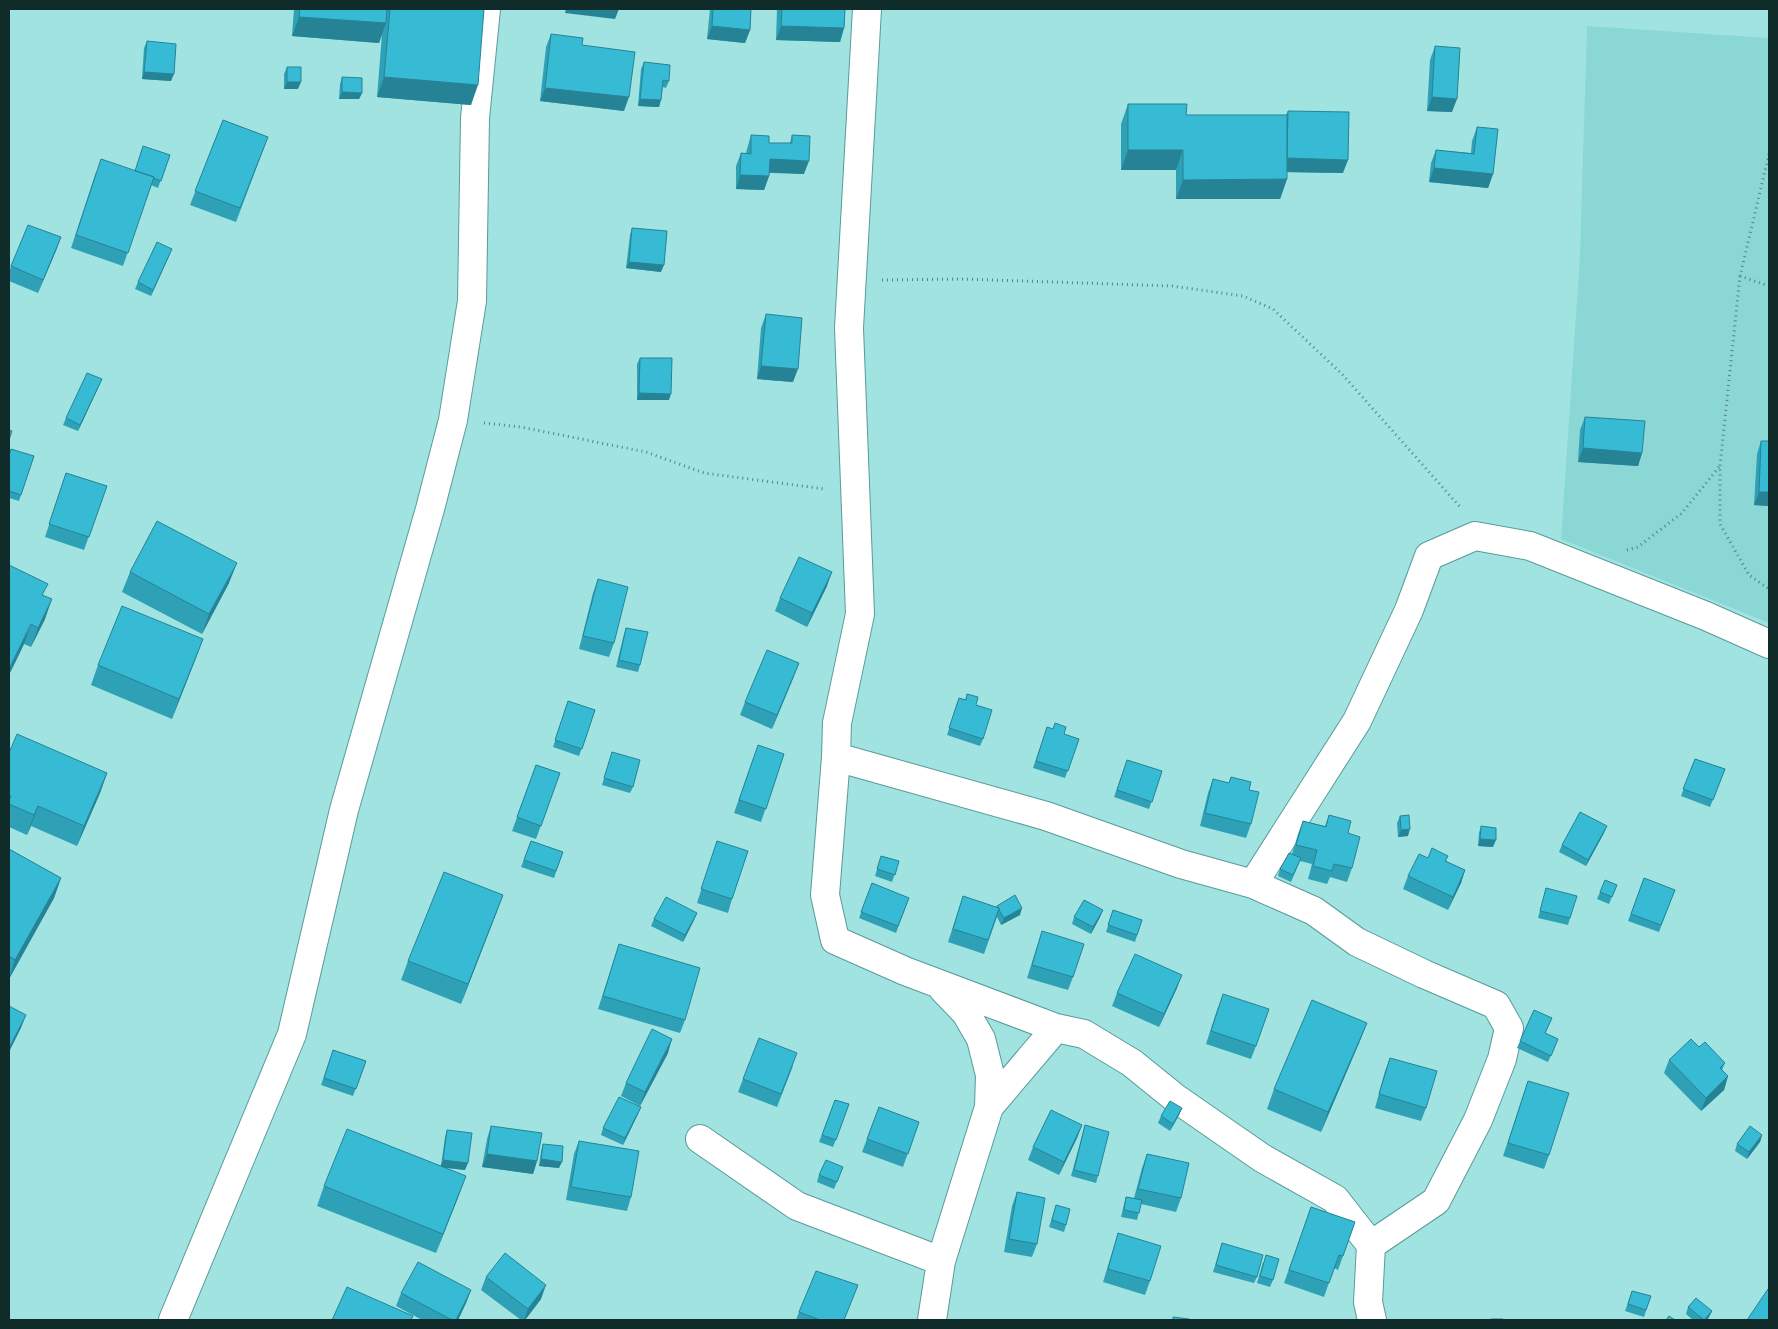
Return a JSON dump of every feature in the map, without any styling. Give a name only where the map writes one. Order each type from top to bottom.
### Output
[{"type":"street","points":[[173,1320],[292,1034],[344,810],[428,518],[453,420],[472,301],[474,118],[486,9]]},
{"type":"street","points":[[867,9],[849,328],[860,614],[837,723],[825,895],[835,940],[937,983],[1056,1028],[1084,1034],[1132,1063],[1174,1097],[1262,1158],[1336,1199],[1371,1245],[1368,1302],[1372,1320]]},
{"type":"street","points":[[1253,884],[1357,721],[1409,610],[1429,556],[1474,536],[1530,546],[1706,616],[1769,644]]},
{"type":"street","points":[[836,757],[1046,816],[1181,864],[1253,884],[1314,911],[1357,942],[1496,1005],[1509,1028],[1502,1059],[1478,1120],[1436,1201],[1371,1245]]},
{"type":"street","points":[[932,1320],[941,1261],[989,1107],[990,1075],[981,1039],[966,1013],[937,983]]},
{"type":"street","points":[[989,1107],[1056,1028]]},
{"type":"street","points":[[700,1139],[798,1206],[941,1261]]},
{"type":"path","points":[[1769,154],[1740,276],[1720,466],[1720,524],[1749,575],[1769,589]]},
{"type":"path","points":[[1740,276],[1769,286]]},
{"type":"path","points":[[852,280],[963,279],[1172,286],[1243,296],[1273,309],[1342,374],[1450,496],[1491,539]]},
{"type":"path","points":[[453,420],[520,427],[646,452],[704,472],[856,492]]},
{"type":"path","points":[[1576,564],[1638,547],[1682,513],[1720,466]]},
{"type":"shaded area","points":[[1587,26],[1769,38],[1769,623],[1561,539],[1580,255]]},
{"type":"building","points":[[300,9],[387,9],[386,23],[299,17]]},
{"type":"building","points":[[390,9],[484,9],[478,85],[384,77]]},
{"type":"building","points":[[713,9],[751,9],[750,30],[712,26]]},
{"type":"building","points":[[782,9],[845,9],[844,28],[781,26]]},
{"type":"building","points":[[551,34],[583,38],[582,45],[635,52],[629,97],[545,88]]},
{"type":"building","points":[[147,41],[176,44],[174,74],[144,72]]},
{"type":"building","points":[[1435,46],[1460,48],[1457,99],[1432,97]]},
{"type":"building","points":[[644,62],[670,65],[669,81],[663,80],[661,100],[640,99]]},
{"type":"building","points":[[287,67],[301,67],[301,82],[287,82]]},
{"type":"building","points":[[342,77],[362,78],[362,93],[342,92]]},
{"type":"building","points":[[1128,104],[1187,104],[1186,115],[1287,115],[1287,179],[1183,180],[1183,150],[1128,150]]},
{"type":"building","points":[[1288,111],[1349,112],[1348,160],[1287,158]]},
{"type":"building","points":[[223,120],[268,137],[240,208],[195,191]]},
{"type":"building","points":[[1477,127],[1498,129],[1493,174],[1434,168],[1436,150],[1474,154]]},
{"type":"building","points":[[751,135],[769,136],[769,143],[792,143],[792,135],[810,136],[809,161],[770,159],[769,176],[740,175],[741,153],[751,154]]},
{"type":"building","points":[[143,146],[170,155],[161,181],[135,171]]},
{"type":"building","points":[[101,159],[154,177],[128,253],[76,235]]},
{"type":"building","points":[[28,225],[61,237],[43,280],[11,266]]},
{"type":"building","points":[[632,228],[667,231],[664,265],[629,262]]},
{"type":"building","points":[[157,242],[172,249],[153,290],[138,282]]},
{"type":"building","points":[[766,314],[802,318],[798,369],[761,366]]},
{"type":"building","points":[[640,358],[672,358],[671,394],[639,393]]},
{"type":"building","points":[[87,373],[102,379],[80,425],[66,418]]},
{"type":"building","points":[[1585,417],[1645,421],[1642,453],[1583,448]]},
{"type":"building","points":[[1761,441],[1769,441],[1769,492],[1759,492]]},
{"type":"building","points":[[11,449],[34,456],[21,495],[9,491],[9,456]]},
{"type":"building","points":[[66,473],[107,486],[89,537],[49,524]]},
{"type":"building","points":[[157,521],[237,563],[209,614],[130,572]]},
{"type":"building","points":[[799,557],[832,572],[812,613],[780,598]]},
{"type":"building","points":[[9,565],[48,584],[42,595],[52,599],[38,628],[31,624],[9,669]]},
{"type":"building","points":[[598,579],[628,587],[614,643],[583,636]]},
{"type":"building","points":[[122,606],[203,639],[179,699],[98,665]]},
{"type":"building","points":[[626,628],[648,632],[640,665],[619,660]]},
{"type":"building","points":[[767,650],[799,663],[777,715],[745,702]]},
{"type":"building","points":[[967,694],[978,697],[976,705],[992,710],[983,739],[949,728],[959,698],[966,700]]},
{"type":"building","points":[[568,701],[595,710],[582,749],[555,740]]},
{"type":"building","points":[[1055,723],[1066,727],[1064,734],[1079,739],[1068,771],[1036,761],[1047,727],[1053,729]]},
{"type":"building","points":[[17,734],[107,773],[84,826],[38,806],[34,815],[9,804],[11,796],[9,795],[9,753]]},
{"type":"building","points":[[758,745],[784,754],[766,809],[739,800]]},
{"type":"building","points":[[612,752],[640,760],[633,787],[604,778]]},
{"type":"building","points":[[1695,759],[1725,769],[1713,800],[1683,789]]},
{"type":"building","points":[[1127,760],[1162,771],[1152,802],[1117,790]]},
{"type":"building","points":[[536,765],[560,773],[541,826],[517,817]]},
{"type":"building","points":[[1231,777],[1251,782],[1249,790],[1259,792],[1251,824],[1205,813],[1213,779],[1229,783]]},
{"type":"building","points":[[1580,812],[1607,826],[1588,860],[1562,845]]},
{"type":"building","points":[[1329,815],[1351,821],[1348,833],[1360,837],[1352,868],[1334,864],[1332,871],[1313,866],[1317,850],[1296,845],[1303,821],[1326,827]]},
{"type":"building","points":[[1409,815],[1410,829],[1401,830],[1400,816]]},
{"type":"building","points":[[1481,826],[1496,828],[1496,840],[1480,839]]},
{"type":"building","points":[[531,841],[563,852],[556,871],[524,860]]},
{"type":"building","points":[[717,841],[748,851],[732,899],[701,889]]},
{"type":"building","points":[[1432,848],[1448,856],[1445,861],[1465,870],[1453,897],[1408,876],[1419,854],[1428,858]]},
{"type":"building","points":[[9,849],[61,878],[15,960],[9,956]]},
{"type":"building","points":[[1289,853],[1301,858],[1293,875],[1280,869]]},
{"type":"building","points":[[881,856],[899,861],[895,875],[877,869]]},
{"type":"building","points":[[444,872],[503,895],[468,984],[408,961]]},
{"type":"building","points":[[1644,878],[1675,890],[1661,925],[1631,914]]},
{"type":"building","points":[[1605,880],[1617,885],[1612,897],[1600,892]]},
{"type":"building","points":[[872,883],[909,898],[898,926],[861,912]]},
{"type":"building","points":[[1546,888],[1577,896],[1570,918],[1540,911]]},
{"type":"building","points":[[1015,895],[1022,908],[1004,918],[997,906]]},
{"type":"building","points":[[963,896],[999,908],[988,940],[953,929]]},
{"type":"building","points":[[666,897],[697,913],[685,935],[654,919]]},
{"type":"building","points":[[1084,900],[1103,910],[1093,927],[1074,917]]},
{"type":"building","points":[[1113,910],[1142,920],[1137,935],[1108,925]]},
{"type":"building","points":[[1042,931],[1084,944],[1073,977],[1032,965]]},
{"type":"building","points":[[619,944],[700,968],[685,1020],[603,996]]},
{"type":"building","points":[[1135,954],[1182,975],[1164,1014],[1117,993]]},
{"type":"building","points":[[1223,994],[1269,1009],[1256,1046],[1211,1031]]},
{"type":"building","points":[[1312,1000],[1367,1023],[1328,1112],[1274,1089]]},
{"type":"building","points":[[9,1006],[26,1015],[9,1048]]},
{"type":"building","points":[[1534,1010],[1552,1018],[1545,1033],[1558,1039],[1551,1056],[1520,1041]]},
{"type":"building","points":[[652,1029],[672,1039],[645,1092],[626,1083]]},
{"type":"building","points":[[759,1038],[797,1053],[781,1094],[743,1079]]},
{"type":"building","points":[[1691,1039],[1699,1047],[1705,1042],[1725,1063],[1720,1068],[1728,1076],[1706,1098],[1669,1060]]},
{"type":"building","points":[[333,1050],[366,1061],[356,1089],[324,1078]]},
{"type":"building","points":[[1390,1058],[1437,1071],[1426,1108],[1379,1094]]},
{"type":"building","points":[[1528,1081],[1569,1093],[1549,1155],[1508,1143]]},
{"type":"building","points":[[619,1097],[641,1107],[625,1138],[603,1128]]},
{"type":"building","points":[[835,1100],[849,1104],[836,1140],[822,1135]]},
{"type":"building","points":[[1170,1101],[1182,1108],[1173,1124],[1161,1116]]},
{"type":"building","points":[[879,1107],[919,1122],[908,1154],[867,1139]]},
{"type":"building","points":[[1051,1110],[1082,1125],[1064,1162],[1033,1147]]},
{"type":"building","points":[[1085,1125],[1109,1132],[1098,1176],[1074,1170]]},
{"type":"building","points":[[491,1126],[542,1133],[537,1161],[487,1154]]},
{"type":"building","points":[[1750,1126],[1762,1135],[1749,1152],[1737,1144]]},
{"type":"building","points":[[347,1129],[466,1176],[443,1234],[324,1186]]},
{"type":"building","points":[[447,1130],[472,1133],[468,1163],[443,1160]]},
{"type":"building","points":[[579,1141],[639,1151],[631,1197],[571,1187]]},
{"type":"building","points":[[543,1144],[563,1146],[562,1162],[541,1159]]},
{"type":"building","points":[[1147,1154],[1189,1163],[1181,1198],[1138,1189]]},
{"type":"building","points":[[826,1160],[843,1167],[837,1182],[819,1175]]},
{"type":"building","points":[[1017,1192],[1045,1198],[1037,1244],[1009,1239]]},
{"type":"building","points":[[1126,1197],[1142,1200],[1139,1213],[1124,1210]]},
{"type":"building","points":[[1056,1205],[1070,1209],[1066,1225],[1052,1220]]},
{"type":"building","points":[[1311,1207],[1355,1222],[1343,1256],[1339,1255],[1329,1283],[1289,1270]]},
{"type":"building","points":[[1118,1233],[1161,1246],[1150,1281],[1108,1269]]},
{"type":"building","points":[[1222,1243],[1263,1255],[1257,1277],[1216,1265]]},
{"type":"building","points":[[505,1253],[546,1285],[528,1309],[486,1277]]},
{"type":"building","points":[[1266,1255],[1279,1259],[1273,1280],[1260,1276]]},
{"type":"building","points":[[418,1262],[471,1290],[456,1320],[452,1320],[401,1293]]},
{"type":"building","points":[[816,1271],[858,1285],[844,1320],[820,1320],[799,1312]]},
{"type":"building","points":[[347,1287],[413,1316],[411,1320],[332,1320]]},
{"type":"building","points":[[1768,1289],[1769,1320],[1747,1320]]},
{"type":"building","points":[[1632,1291],[1651,1296],[1646,1310],[1628,1304]]},
{"type":"building","points":[[1696,1298],[1712,1311],[1704,1320],[1688,1307]]},
{"type":"building","points":[[1669,1316],[1675,1320],[1666,1320]]},
{"type":"building","points":[[1173,1317],[1189,1319],[1189,1320],[1173,1320]]}]
